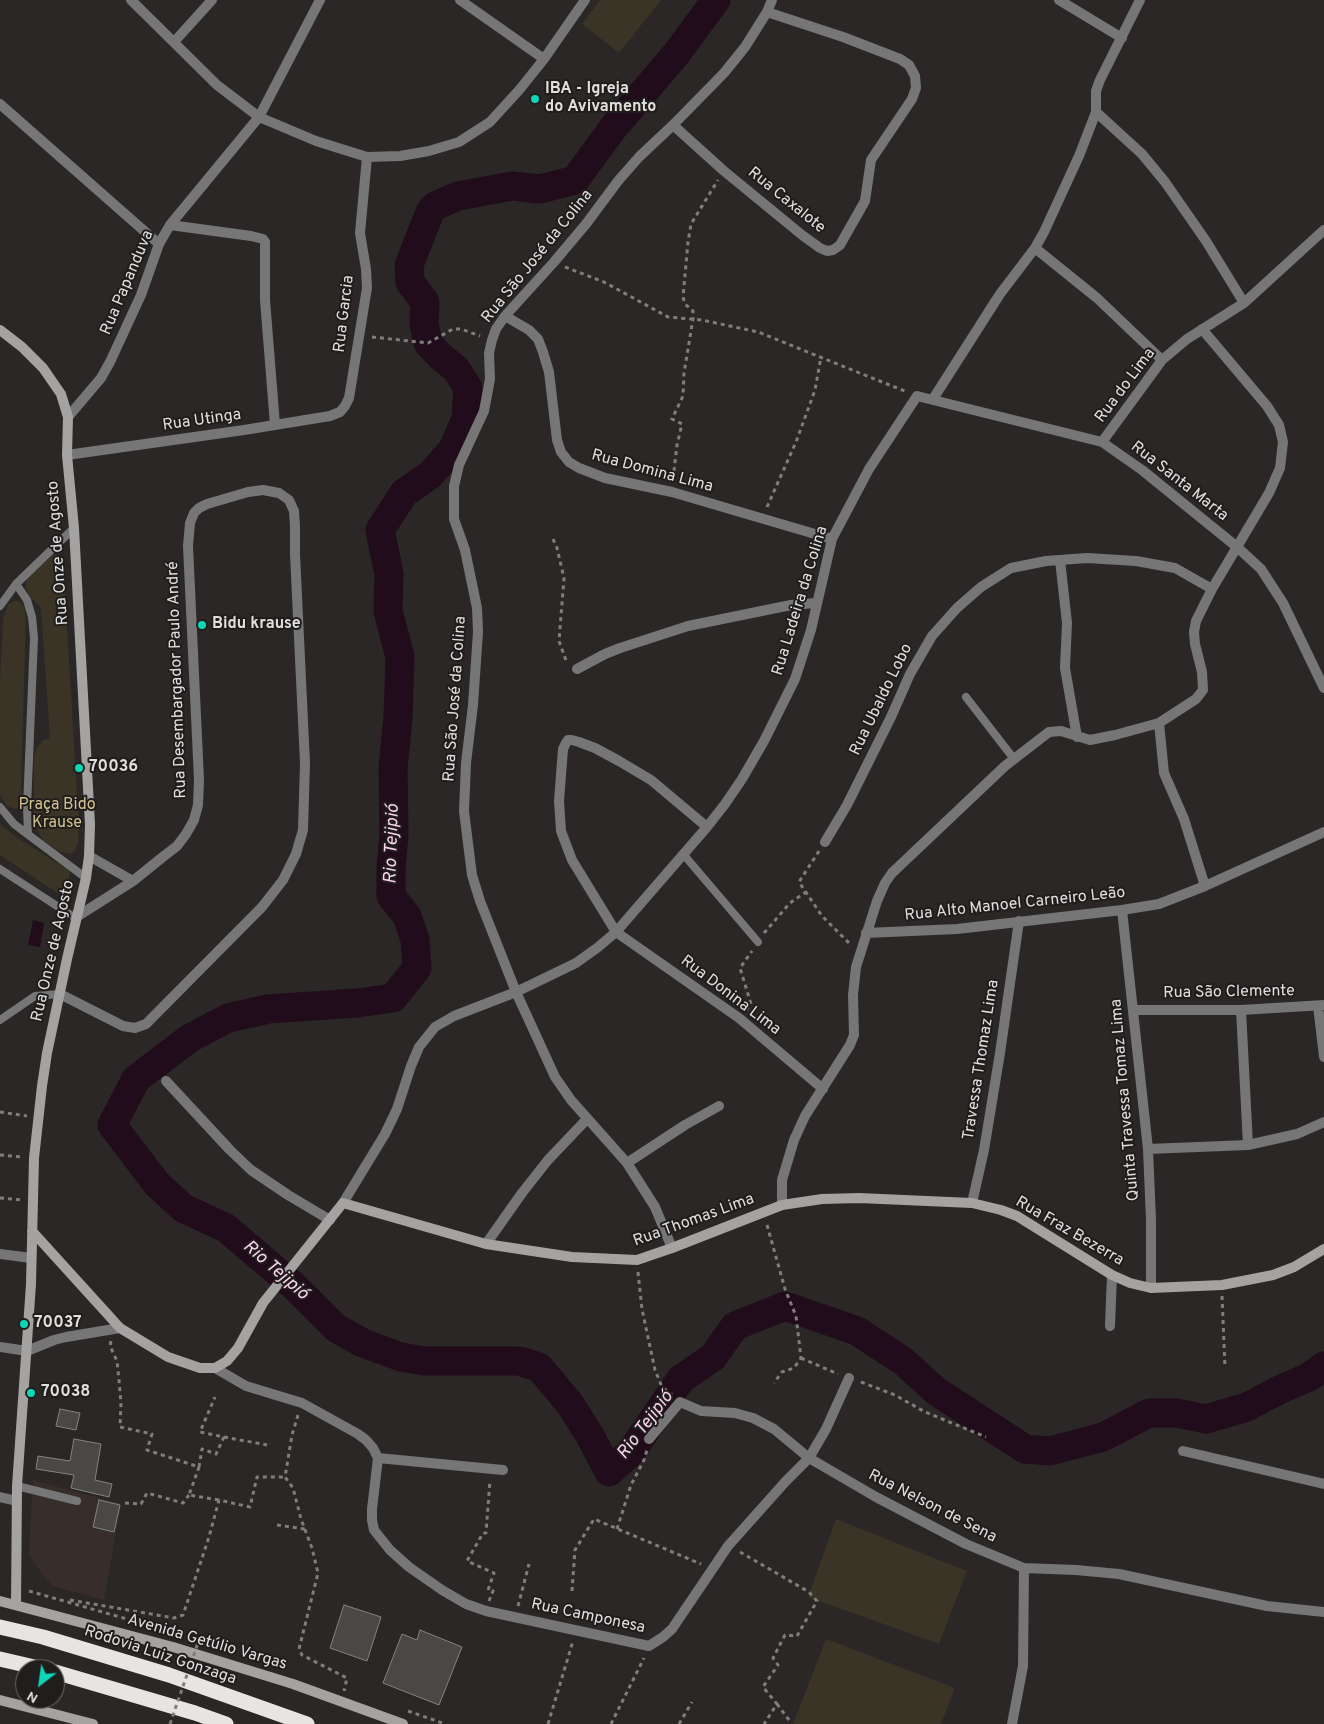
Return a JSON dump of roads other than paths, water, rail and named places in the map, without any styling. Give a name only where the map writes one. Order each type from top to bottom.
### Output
[{"type":"highway","name":"Rodovia Luiz Gonzaga","points":[[0,1627],[43,1637],[169,1675],[307,1724]]},
{"type":"highway","points":[[0,1658],[15,1662]]},
{"type":"highway","points":[[65,1675],[226,1724]]},
{"type":"street","points":[[131,0],[217,85],[259,117],[316,141],[366,157],[429,151],[459,142],[490,122],[520,89],[586,0]]},
{"type":"street","points":[[174,42],[212,0]]},
{"type":"street","name":"Rua Papanduva","points":[[68,417],[101,378],[110,362],[141,295],[159,244],[170,225],[259,117],[320,0]]},
{"type":"street","points":[[460,0],[544,58]]},
{"type":"street","name":"Rua São José da Colina","points":[[672,1248],[655,1207],[627,1163],[586,1119],[555,1077],[516,992],[480,901],[472,875],[464,811],[466,763],[473,705],[478,632],[477,608],[465,550],[454,519],[454,486],[459,465],[477,429],[486,404],[490,379],[489,353],[496,329],[505,316],[554,262],[639,157],[673,125],[745,47],[767,12],[772,0]]},
{"type":"street","points":[[1059,0],[1122,38]]},
{"type":"street","points":[[932,399],[1000,294],[1035,248],[1065,188],[1096,112],[1096,91],[1140,0]]},
{"type":"street","name":"Rua Caxalote","points":[[673,125],[724,171],[802,236],[827,251],[833,250],[840,245],[865,201],[871,160],[912,99],[916,88],[914,76],[909,65],[900,58],[767,12]]},
{"type":"street","points":[[0,104],[159,244]]},
{"type":"street","points":[[1096,112],[1142,154],[1165,182],[1206,241],[1244,303]]},
{"type":"street","name":"Rua Garcia","points":[[340,412],[350,398],[367,288],[360,233],[366,157]]},
{"type":"street","points":[[170,225],[251,236],[263,239],[265,242],[265,300],[274,425]]},
{"type":"street","name":"Rua do Lima","points":[[917,396],[1102,442],[1162,360],[1187,339],[1244,303],[1324,230]]},
{"type":"street","points":[[1035,248],[1097,298],[1162,360]]},
{"type":"street","name":"Rua Domina Lima","points":[[505,316],[529,330],[538,339],[549,372],[557,440],[561,452],[569,462],[605,478],[672,492],[832,539]]},
{"type":"street","name":"Rua Onze de Agosto","points":[[0,330],[22,347],[44,368],[61,394],[68,417],[67,455],[74,528],[90,822],[86,878],[47,1053],[34,1158],[27,1351],[17,1486],[16,1605]]},
{"type":"street","points":[[782,1206],[782,1180],[794,1140],[805,1116],[844,1056],[854,1035],[854,978],[877,901],[892,873],[977,791],[1049,732],[1061,731],[1090,740],[1115,735],[1159,722],[1196,699],[1203,690],[1204,684],[1194,644],[1196,621],[1212,589],[1269,493],[1280,468],[1283,442],[1279,425],[1267,406],[1202,330]]},
{"type":"street","name":"Rua Ladeira da Colina","points":[[343,1203],[385,1134],[397,1109],[411,1066],[428,1034],[444,1020],[516,992],[576,963],[616,932],[708,828],[742,779],[795,680],[811,630],[832,539],[869,468],[917,396]]},
{"type":"street","name":"Rua Utinga","points":[[67,455],[274,425],[330,416],[340,412]]},
{"type":"street","name":"Rua Santa Marta","points":[[1102,442],[1142,470],[1237,547],[1261,569],[1283,603],[1324,688]]},
{"type":"street","name":"Rua Desembargador Paulo André","points":[[60,994],[123,1026],[135,1028],[146,1024],[262,907],[283,880],[296,854],[303,830],[304,763],[294,511],[289,500],[279,493],[263,490],[248,492],[207,504],[198,508],[194,514],[190,523],[188,546],[199,780],[198,805],[194,820],[177,846],[133,881],[78,918]]},
{"type":"street","name":"Rua Ubaldo Lobo","points":[[825,842],[847,805],[891,717],[910,674],[932,636],[957,608],[981,587],[1010,568],[1087,558],[1136,561],[1174,568],[1212,589]]},
{"type":"street","points":[[1060,560],[1067,623],[1065,668],[1078,737]]},
{"type":"street","points":[[577,669],[620,648],[688,626],[791,605],[816,603]]},
{"type":"street","points":[[1159,722],[1164,773],[1184,819],[1205,886]]},
{"type":"street","points":[[616,932],[572,860],[561,830],[559,801],[564,749],[568,740],[595,748],[651,780],[708,828]]},
{"type":"street","name":"Rua Alto Manoel Carneiro Leão","points":[[866,933],[957,929],[1159,904],[1205,886],[1324,832]]},
{"type":"street","points":[[89,856],[133,881]]},
{"type":"street","name":"Quinta Travessa Tomaz Lima","points":[[1122,910],[1148,1149],[1151,1288]]},
{"type":"street","name":"Travessa Thomaz Lima","points":[[972,1203],[984,1150],[1019,921]]},
{"type":"street","name":"Rua Donina Lima","points":[[616,932],[739,1018],[823,1089]]},
{"type":"street","points":[[1321,1005],[1324,1057]]},
{"type":"street","name":"Rua São Clemente","points":[[1134,1010],[1241,1010],[1321,1005]]},
{"type":"street","points":[[1241,1010],[1248,1145]]},
{"type":"street","points":[[166,1081],[251,1170],[330,1220]]},
{"type":"street","points":[[627,1163],[719,1106]]},
{"type":"street","points":[[486,1244],[543,1166],[586,1119]]},
{"type":"street","points":[[1148,1149],[1248,1145],[1297,1134],[1324,1122]]},
{"type":"street","name":"Rua Thomas Lima","points":[[343,1203],[486,1244],[572,1257],[637,1260],[763,1212],[782,1206],[822,1199],[859,1198],[972,1203]]},
{"type":"street","points":[[32,1231],[117,1329],[168,1358],[200,1368],[215,1368],[227,1361],[238,1348],[263,1303],[343,1203]]},
{"type":"street","name":"Rua Fraz Bezerra","points":[[972,1203],[1017,1216],[1112,1275],[1130,1283],[1151,1288],[1222,1285],[1273,1275],[1294,1267],[1324,1249]]},
{"type":"street","points":[[0,1254],[31,1258]]},
{"type":"street","points":[[1110,1326],[1112,1275]]},
{"type":"street","points":[[0,1347],[27,1351],[60,1339],[117,1329]]},
{"type":"street","points":[[215,1368],[246,1386],[302,1403],[358,1434],[373,1448],[378,1458],[503,1470]]},
{"type":"street","name":"Rua Camponesa","points":[[378,1458],[372,1520],[374,1530],[381,1540],[409,1567],[442,1590],[466,1604],[486,1611],[650,1646],[672,1628],[728,1546],[786,1480],[809,1458],[826,1429],[849,1378]]},
{"type":"street","name":"Rua Nelson de Sena","points":[[649,1439],[680,1402],[701,1410],[735,1413],[753,1418],[774,1430],[809,1458],[876,1497],[966,1544],[1024,1568],[1119,1574],[1267,1606],[1324,1612]]},
{"type":"street","points":[[1183,1451],[1324,1484]]},
{"type":"street","points":[[0,1497],[17,1501]]},
{"type":"street","points":[[1012,1724],[1022,1666],[1024,1568]]},
{"type":"street","name":"Avenida Getúlio Vargas","points":[[0,1601],[173,1647],[293,1684],[403,1724]]},
{"type":"street","points":[[0,1700],[65,1715],[94,1724]]},
{"type":"lane","points":[[0,606],[16,584],[74,528]]},
{"type":"lane","points":[[16,584],[27,600],[32,617],[34,638],[27,807],[28,834]]},
{"type":"lane","points":[[966,697],[1014,759]]},
{"type":"lane","points":[[0,806],[14,824],[86,878]]},
{"type":"lane","points":[[684,855],[758,942]]},
{"type":"lane","points":[[0,869],[78,918]]},
{"type":"lane","points":[[0,1020],[35,996],[60,994]]},
{"type":"lane","points":[[17,1486],[77,1501]]},
{"type":"waterway","name":"Rio Tejipió","points":[[716,0],[677,53],[613,128],[575,180],[540,189],[512,186],[458,196],[435,206],[430,212],[409,265],[410,282],[425,302],[424,324],[428,343],[456,369],[468,388],[466,419],[453,449],[430,475],[404,493],[380,530],[389,574],[388,611],[400,657],[398,718],[393,768],[394,834],[391,896],[407,916],[415,940],[417,968],[393,998],[357,1003],[268,1009],[228,1018],[190,1038],[136,1079],[112,1125],[157,1184],[183,1208],[226,1228],[294,1286],[336,1328],[363,1343],[401,1357],[424,1361],[519,1361],[539,1367],[570,1404],[589,1434],[609,1472],[631,1452],[681,1379],[713,1357],[735,1326],[785,1306],[857,1331],[903,1361],[936,1391],[1025,1449],[1050,1451],[1103,1437],[1149,1413],[1177,1413],[1206,1419],[1247,1407],[1309,1377],[1324,1366]]},
{"type":"place","name":"IBA - Igreja do Avivamento","points":[[535,99]]},
{"type":"place","name":"Bidu krause","points":[[202,625]]},
{"type":"place","name":"70036","points":[[79,768]]},
{"type":"place","name":"70037","points":[[24,1324]]},
{"type":"place","name":"70038","points":[[31,1393]]},
{"type":"park label","name":"Praça Bido Krause","points":[[57,815]]}]
